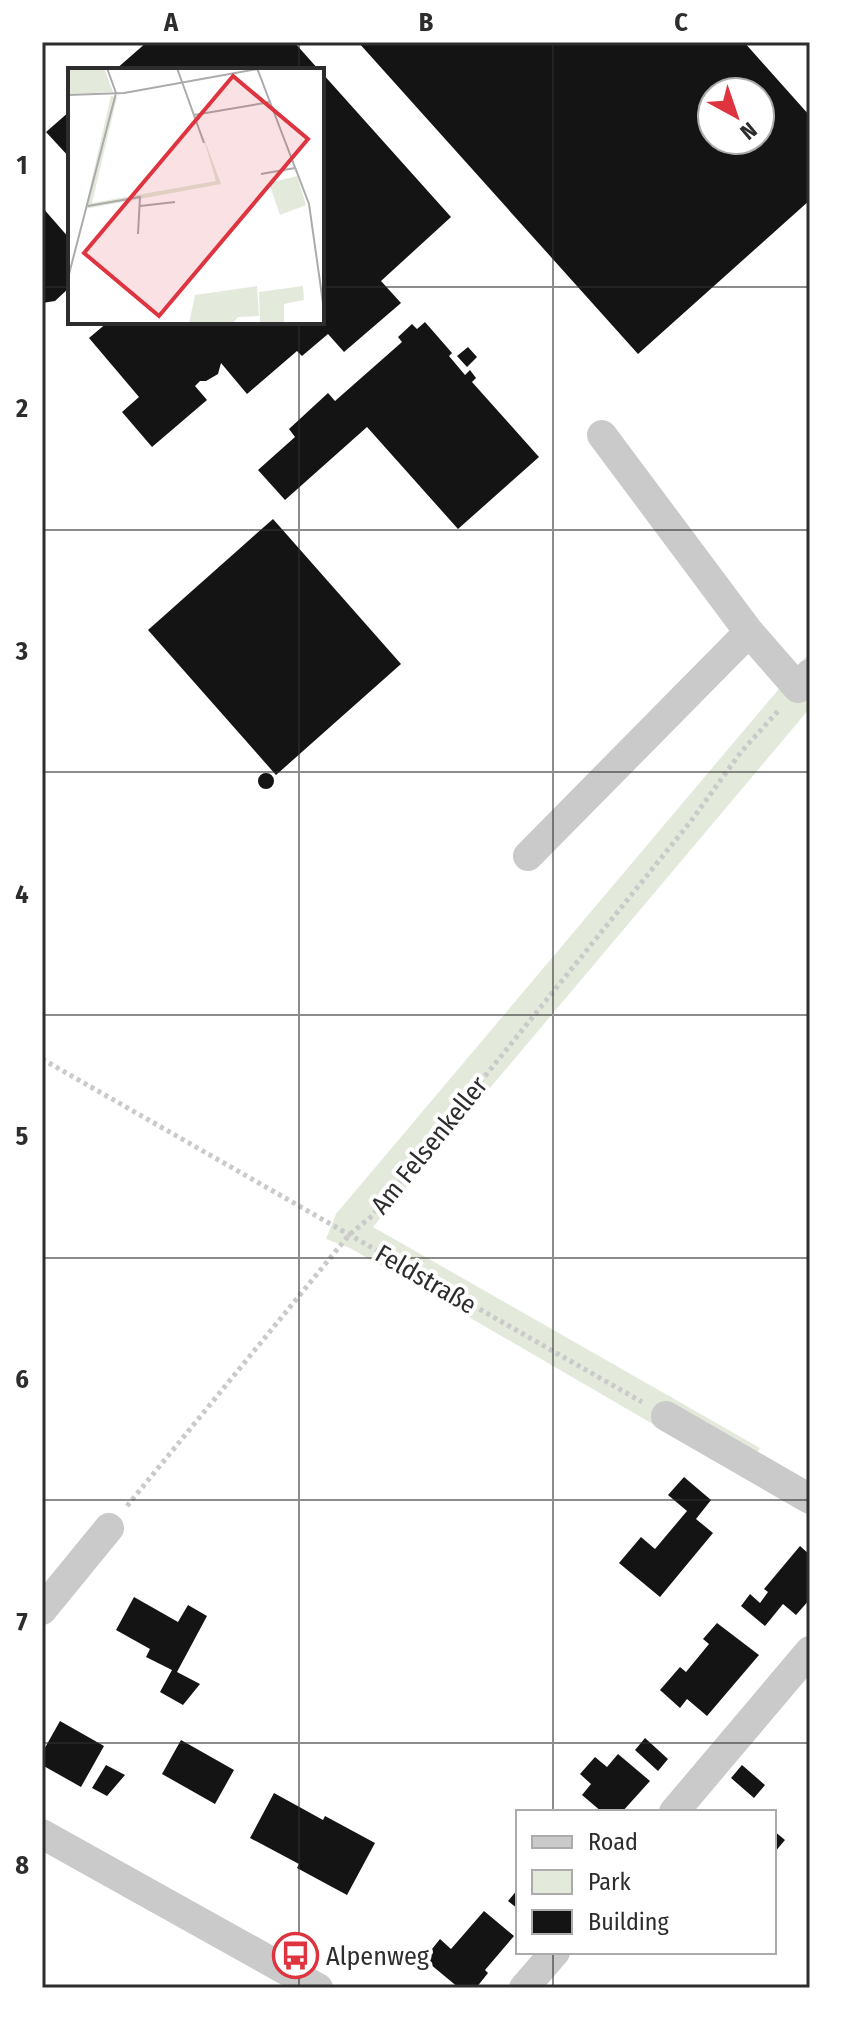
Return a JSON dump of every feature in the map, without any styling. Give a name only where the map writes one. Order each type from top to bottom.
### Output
[{"type":"street","points":[[602,435],[749,632],[804,681]]},
{"type":"street","points":[[528,856],[749,632]]},
{"type":"street","points":[[666,1416],[810,1499]]},
{"type":"street","points":[[42,1610],[109,1528]]},
{"type":"street","points":[[676,1810],[810,1651]]},
{"type":"street","points":[[42,1834],[318,1988]]},
{"type":"street","points":[[524,1988],[553,1954]]},
{"type":"path","name":"Am Felsenkeller","points":[[109,1528],[349,1235],[372,1216],[691,821],[741,752],[804,681]]},
{"type":"path","name":"Feldstraße","points":[[42,1059],[666,1416]]},
{"type":"green space","points":[[810,652],[810,708],[373,1227],[760,1448],[742,1474],[350,1248],[326,1239],[336,1214]]},
{"type":"building","points":[[147,42],[294,42],[317,68],[117,68]]},
{"type":"building","points":[[358,42],[744,42],[774,76],[696,76],[696,156],[776,156],[776,78],[810,116],[810,200],[638,354]]},
{"type":"building","points":[[324,75],[451,217],[381,281],[401,303],[344,352],[328,334],[302,356],[297,351],[247,394],[221,363],[218,374],[195,386],[207,400],[152,447],[122,412],[139,397],[89,338],[106,324],[324,324]]},
{"type":"building","points":[[68,113],[68,156],[46,132]]},
{"type":"building","points":[[42,207],[68,237],[68,289],[55,301],[42,303]]},
{"type":"building","points":[[425,322],[452,353],[449,356],[465,375],[470,370],[476,378],[472,382],[539,457],[458,529],[367,427],[285,500],[258,470],[295,437],[289,429],[328,393],[335,401],[402,342],[398,337],[412,324],[417,329]]},
{"type":"building","points":[[468,347],[477,357],[467,367],[457,356]]},
{"type":"building","points":[[273,519],[401,664],[276,775],[148,630]]},
{"type":"building","points":[[266,773],[272,775],[272,787],[266,789],[260,787],[258,781],[260,775]]},
{"type":"building","points":[[684,1477],[711,1500],[696,1519],[713,1533],[660,1597],[619,1563],[641,1537],[655,1549],[687,1511],[668,1495]]},
{"type":"building","points":[[800,1546],[810,1555],[810,1599],[796,1615],[783,1604],[765,1626],[741,1606],[750,1594],[760,1603],[768,1592],[764,1589]]},
{"type":"building","points":[[134,1597],[178,1622],[188,1605],[207,1616],[177,1672],[200,1684],[183,1705],[160,1692],[172,1670],[146,1657],[150,1649],[116,1630]]},
{"type":"building","points":[[717,1623],[759,1655],[707,1716],[687,1699],[680,1708],[660,1690],[680,1667],[686,1672],[709,1644],[703,1639]]},
{"type":"building","points":[[60,1721],[104,1746],[81,1787],[42,1765],[42,1753]]},
{"type":"building","points":[[645,1738],[668,1759],[658,1771],[635,1750]]},
{"type":"building","points":[[181,1740],[234,1770],[215,1804],[162,1774]]},
{"type":"building","points":[[618,1754],[650,1781],[624,1810],[600,1810],[582,1795],[591,1784],[580,1774],[595,1757],[607,1767]]},
{"type":"building","points":[[106,1765],[125,1775],[107,1796],[92,1788]]},
{"type":"building","points":[[742,1765],[765,1785],[754,1798],[731,1778]]},
{"type":"building","points":[[274,1793],[323,1820],[325,1816],[375,1843],[347,1895],[297,1868],[299,1864],[250,1838]]},
{"type":"building","points":[[776,1833],[785,1840],[776,1851]]},
{"type":"building","points":[[516,1891],[516,1907],[508,1901]]},
{"type":"building","points":[[484,1911],[514,1936],[485,1970],[488,1973],[476,1988],[459,1988],[424,1959],[440,1939],[451,1949]]},
{"type":"place","name":"Alpenweg","points":[[295,1956]]}]
